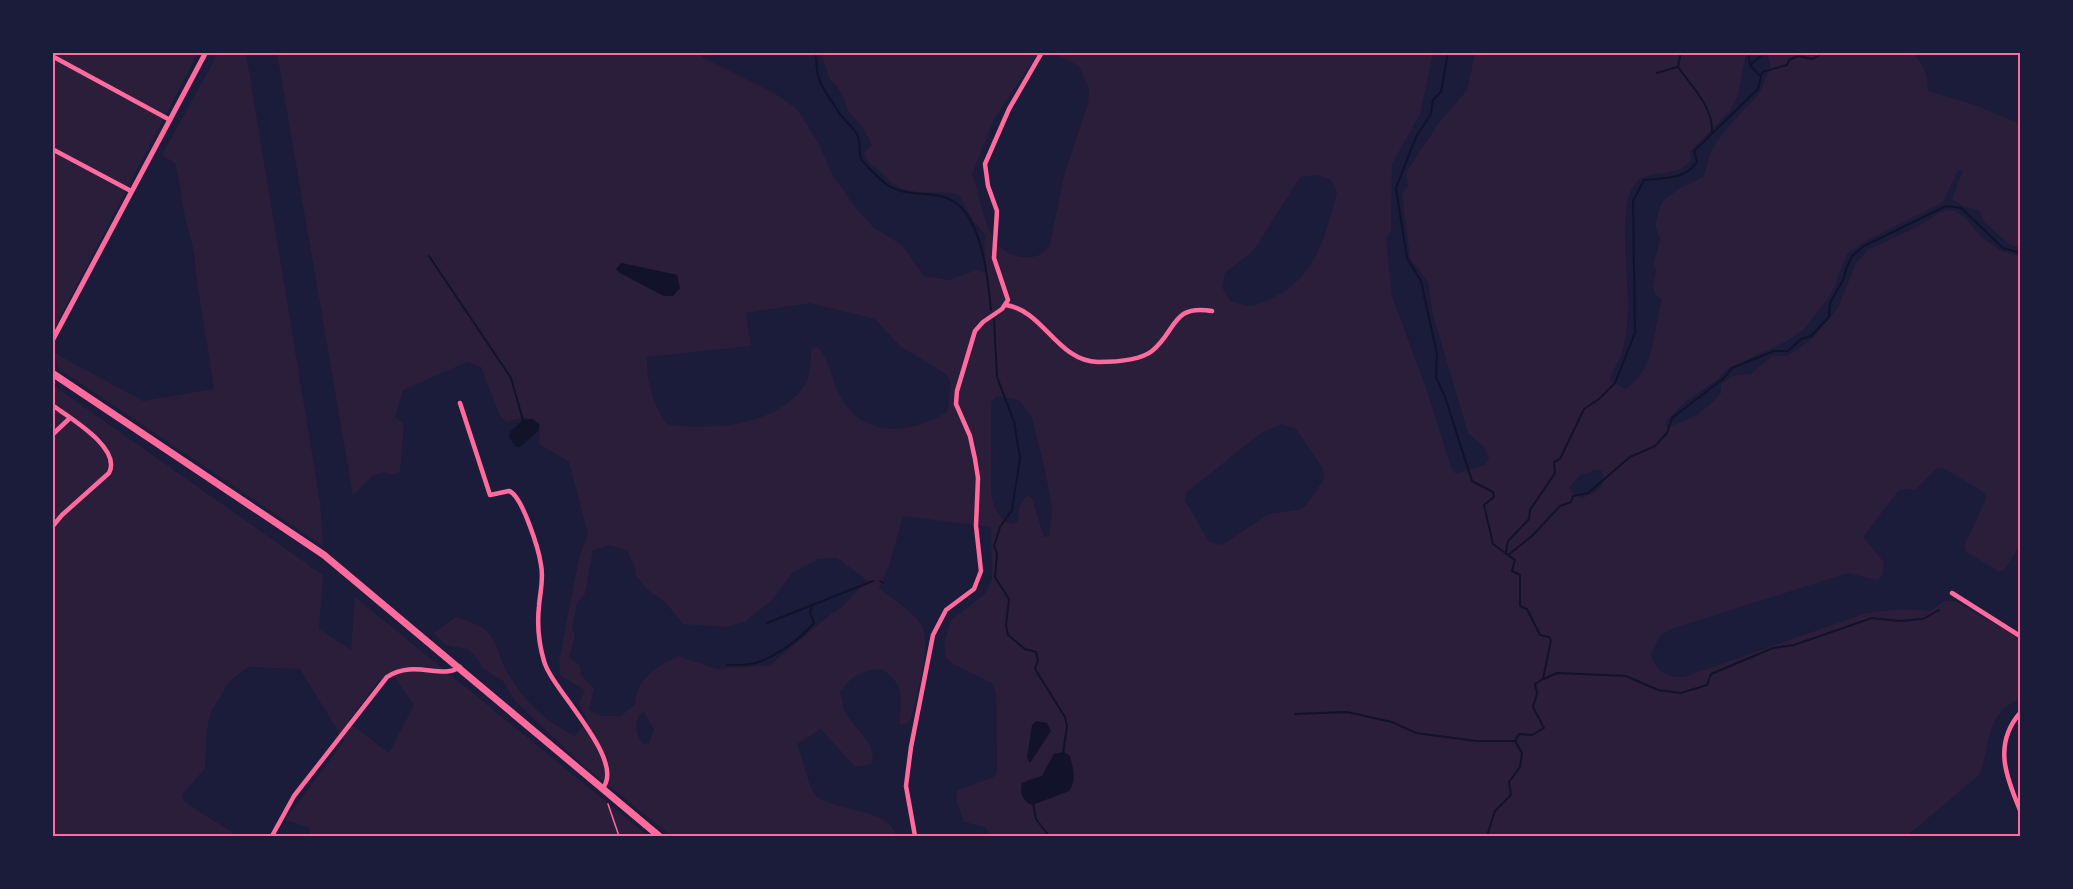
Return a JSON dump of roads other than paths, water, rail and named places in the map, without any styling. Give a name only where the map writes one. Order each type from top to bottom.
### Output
[{"type":"main road","points":[[52,373],[324,555],[460,667],[659,837]]},
{"type":"street","points":[[52,341],[206,52]]},
{"type":"street","points":[[915,837],[906,786],[911,747],[933,635],[946,610],[974,589],[981,571],[976,526],[978,478],[970,436],[956,405],[957,391],[975,331],[1006,305],[1007,297],[994,258],[997,211],[988,186],[985,164],[1005,116],[1042,52]]},
{"type":"street","points":[[52,56],[170,120]]},
{"type":"street","points":[[52,149],[132,191]]},
{"type":"street","points":[[1006,305],[1029,312],[1072,354],[1097,362],[1143,355],[1153,350],[1178,317],[1194,309],[1212,311]]},
{"type":"street","points":[[460,403],[490,495],[513,491],[520,501],[541,564],[539,621],[544,663],[597,743],[607,776],[607,784],[602,789]]},
{"type":"street","points":[[52,405],[107,450],[112,457],[112,468],[52,527]]},
{"type":"street","points":[[52,435],[70,418]]},
{"type":"street","points":[[1952,593],[2020,636]]},
{"type":"street","points":[[272,837],[294,796],[387,677],[406,669],[419,668],[447,672],[460,667]]},
{"type":"street","points":[[2020,713],[2008,730],[2003,755],[2008,781],[2020,810]]},
{"type":"waterway","points":[[815,52],[821,84],[840,114],[858,136],[861,159],[865,164],[893,188],[944,197],[957,204],[967,215],[981,246],[991,310]]},
{"type":"waterway","points":[[1448,52],[1441,92],[1433,100],[1431,114],[1416,137],[1396,188],[1407,258],[1421,281],[1437,354],[1436,378],[1444,394],[1472,481],[1493,492],[1494,497],[1484,505],[1493,544],[1515,560],[1512,571],[1520,575],[1520,606],[1527,609],[1540,635],[1549,637],[1551,640],[1543,679],[1535,684],[1537,693],[1533,707],[1544,728],[1532,735],[1519,734],[1515,741],[1522,753],[1520,767],[1509,782],[1511,795],[1495,811],[1487,836]]},
{"type":"waterway","points":[[1681,52],[1678,67],[1706,107],[1710,116],[1712,134]]},
{"type":"waterway","points":[[1748,52],[1750,65],[1759,75]]},
{"type":"waterway","points":[[1506,552],[1508,541],[1529,519],[1530,510],[1555,473],[1554,462],[1560,459],[1584,409],[1599,399],[1615,383],[1635,333],[1633,201],[1644,180],[1673,177],[1692,168],[1697,162],[1694,151],[1758,89],[1762,72],[1787,65],[1789,60],[1798,56],[1813,59],[1824,52]]},
{"type":"waterway","points":[[1750,65],[1763,54]]},
{"type":"waterway","points":[[1657,73],[1677,67]]},
{"type":"waterway","points":[[1508,555],[1532,536],[1560,506],[1571,502],[1573,496],[1588,493],[1630,457],[1655,446],[1667,433],[1672,418],[1724,378],[1732,368],[1774,351],[1788,351],[1801,339],[1811,336],[1829,317],[1830,303],[1843,280],[1852,256],[1864,246],[1946,206],[1961,208],[2003,248],[2020,253]]},
{"type":"waterway","points":[[429,256],[511,378],[523,420]]},
{"type":"waterway","points":[[994,319],[997,377],[1014,422],[1020,458],[1012,510],[1000,527],[994,546],[997,554],[995,577],[1009,599],[1006,625],[1008,635],[1025,649],[1036,652],[1038,660],[1035,669],[1065,717],[1067,726],[1063,754]]},
{"type":"waterway","points":[[767,623],[873,581]]},
{"type":"waterway","points":[[727,665],[755,663],[787,647],[814,623],[810,613],[812,606]]},
{"type":"waterway","points":[[1544,679],[1557,673],[1626,676],[1658,690],[1681,693],[1707,685],[1711,674],[1773,648],[1794,645],[1872,618],[1899,621],[1923,619],[1939,610]]},
{"type":"waterway","points":[[1295,714],[1347,712],[1392,722],[1416,733],[1476,741],[1514,741]]},
{"type":"waterway","points":[[1033,803],[1036,819],[1049,836]]}]
